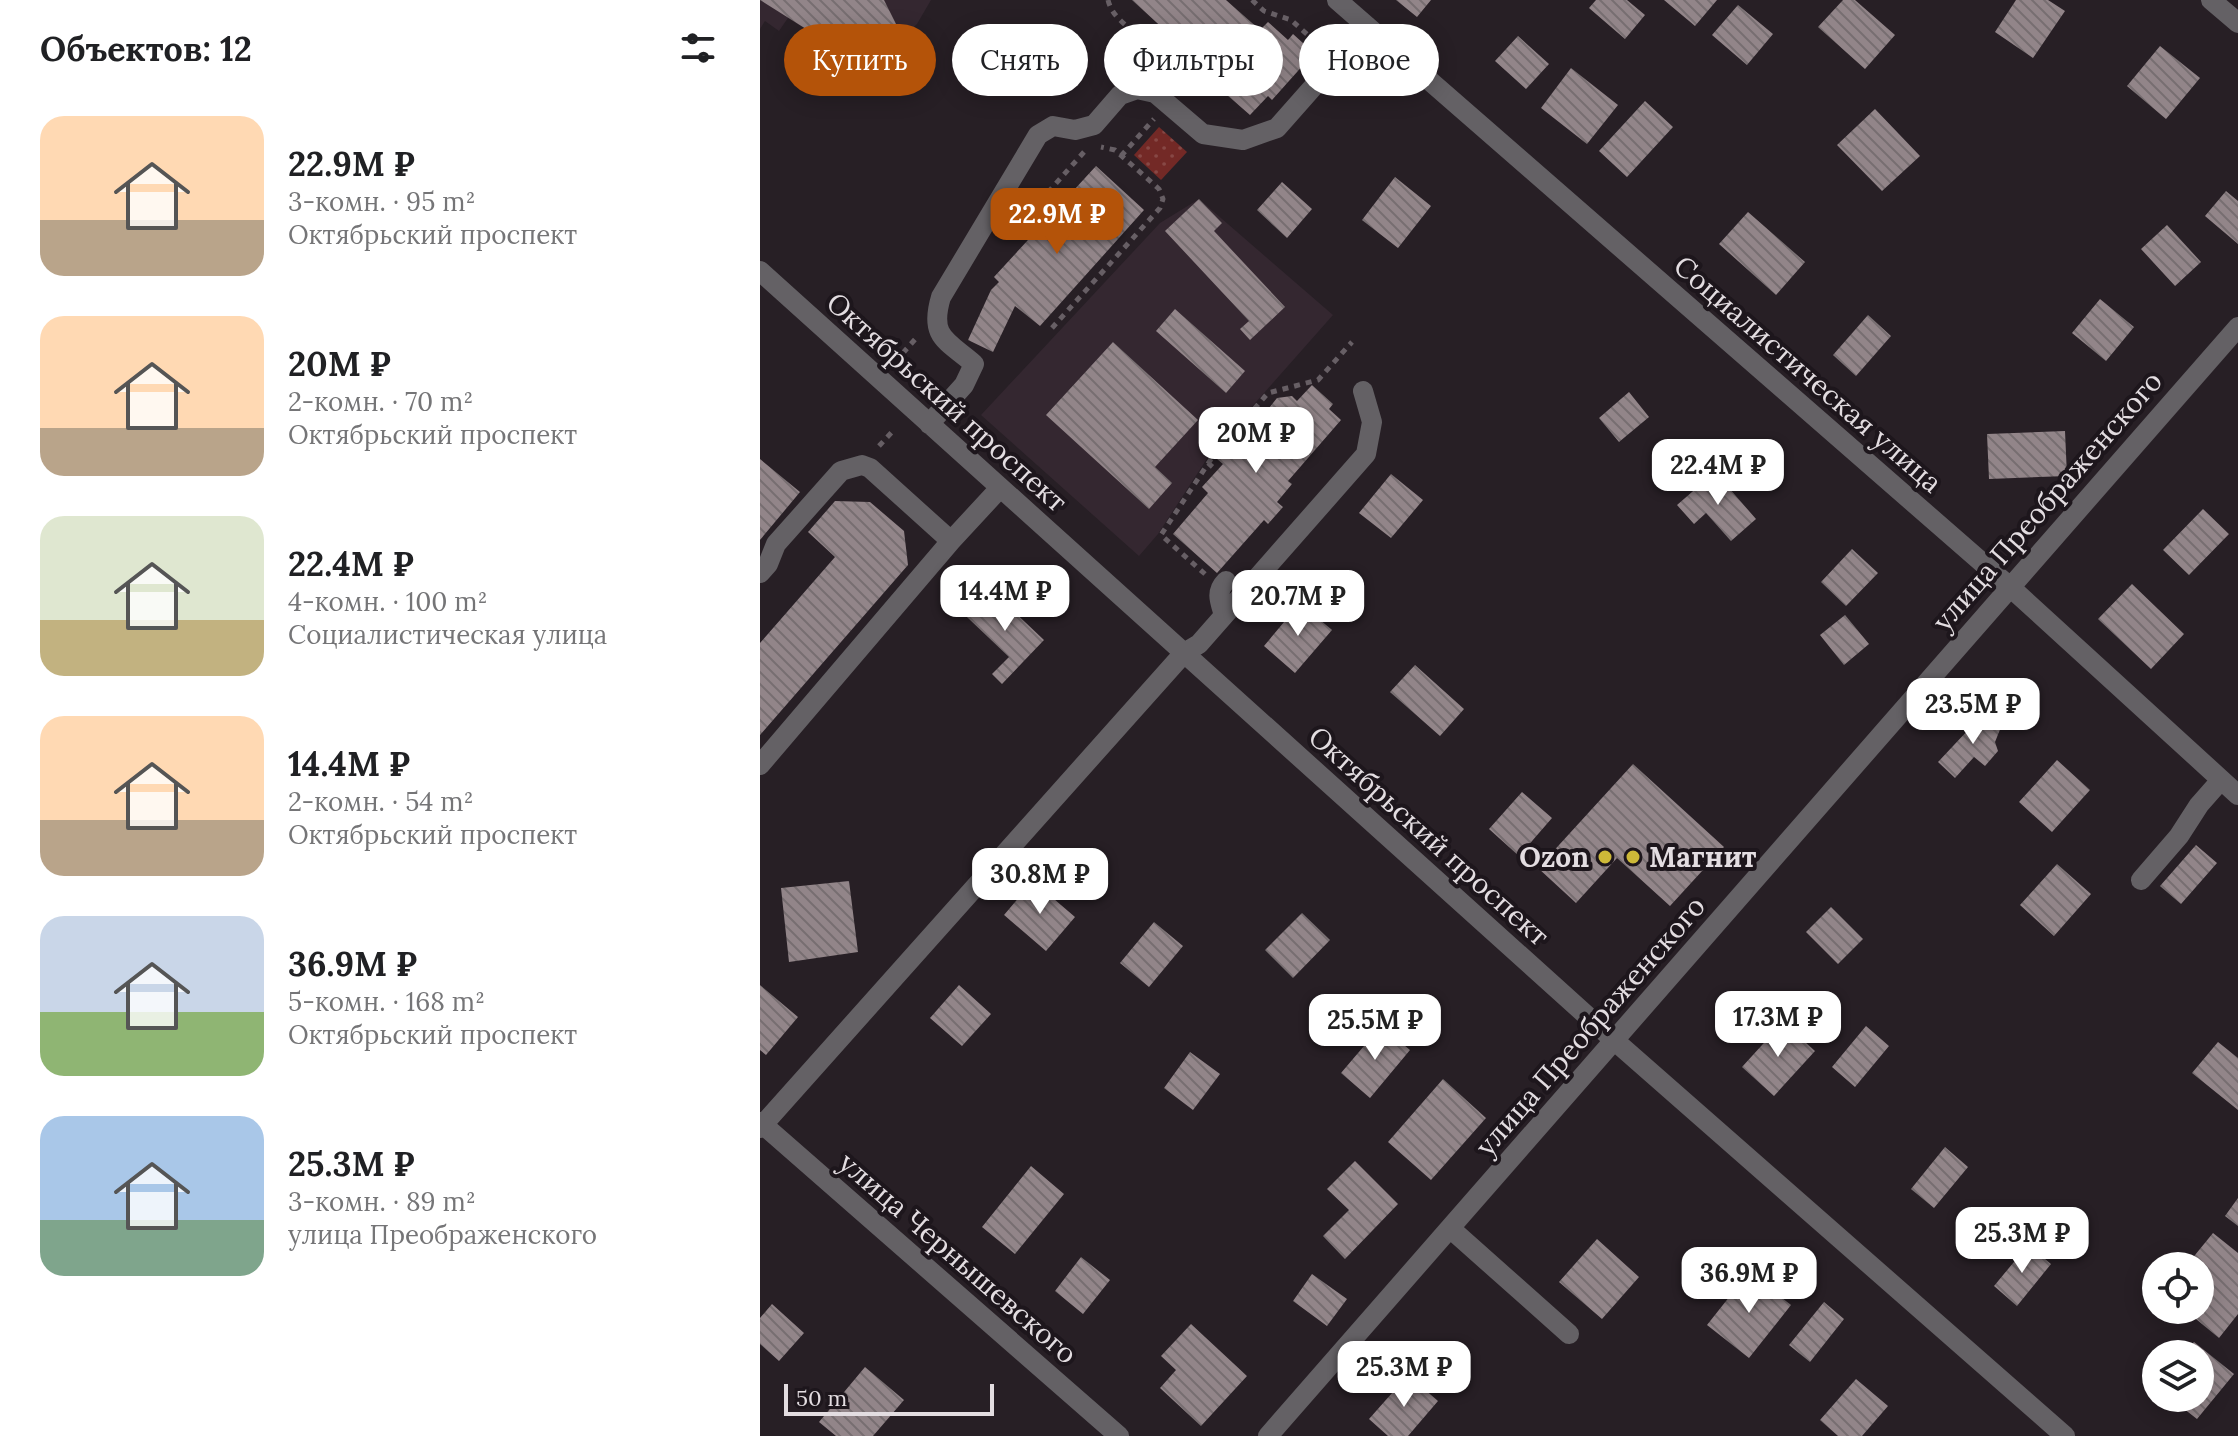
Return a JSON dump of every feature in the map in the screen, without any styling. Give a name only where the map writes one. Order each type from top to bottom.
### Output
[{"type":"street","name":"Социалистическая улица","points":[[1337,0],[1365,24]]},
{"type":"street","points":[[2211,0],[2238,23]]},
{"type":"street","name":"Социалистическая улица","points":[[1439,89],[2009,586],[2238,795]]},
{"type":"street","points":[[929,424],[964,385],[974,364],[939,333],[935,317],[941,297],[1038,135],[1053,126],[1075,130],[1094,125],[1119,96]]},
{"type":"street","points":[[1159,96],[1203,134],[1243,140],[1277,128],[1305,96]]},
{"type":"street","name":"Октябрьский проспект","points":[[760,271],[1615,1041],[2065,1436]]},
{"type":"street","name":"улица Преображенского","points":[[1268,1436],[2238,327]]},
{"type":"street","points":[[761,1125],[1184,653],[1199,644],[1366,454],[1372,422],[1363,391]]},
{"type":"street","points":[[760,573],[768,564],[776,544],[841,471],[862,465],[870,468],[951,541]]},
{"type":"street","points":[[760,765],[1000,488]]},
{"type":"street","points":[[1223,584],[1218,596],[1224,615]]},
{"type":"street","points":[[2141,880],[2221,780]]},
{"type":"street","name":"улица Чернышевского","points":[[761,1125],[1119,1436]]},
{"type":"street","points":[[1451,1229],[1569,1334]]},
{"type":"path","points":[[1108,0],[1112,13],[1124,24]]},
{"type":"path","points":[[1252,0],[1260,3],[1264,11],[1291,20],[1299,27]]},
{"type":"path","points":[[1121,156],[1168,103]]},
{"type":"path","points":[[1052,328],[1160,208],[1163,199],[1159,189],[1115,150],[1099,146]]},
{"type":"path","points":[[999,246],[1084,151]]},
{"type":"path","points":[[895,362],[935,317]]},
{"type":"path","points":[[1223,584],[1161,535],[1208,463],[1268,393],[1318,380],[1352,342]]},
{"type":"path","points":[[1208,463],[1217,471]]},
{"type":"path","points":[[1010,608],[1044,569]]},
{"type":"shaded area","points":[[760,0],[931,0],[917,24],[798,24],[788,18],[779,31],[765,21],[760,29]]},
{"type":"shaded area","points":[[1159,127],[1187,152],[1161,180],[1134,155]]},
{"type":"shaded area","points":[[1199,199],[1333,315],[1210,454],[1158,534],[1139,556],[981,415],[1160,223]]},
{"type":"building","points":[[760,0],[884,0],[896,24],[798,24]]},
{"type":"building","points":[[1132,0],[1226,0],[1253,24],[1158,24]]},
{"type":"building","points":[[1396,0],[1431,0],[1417,17]]},
{"type":"building","points":[[1596,0],[1627,0],[1645,15],[1625,39],[1589,8]]},
{"type":"building","points":[[1664,0],[1717,0],[1695,26]]},
{"type":"building","points":[[1843,0],[1855,0],[1895,35],[1865,69],[1818,27]]},
{"type":"building","points":[[2016,0],[2048,0],[2065,11],[2033,58],[1995,32]]},
{"type":"building","points":[[1738,5],[1773,34],[1747,65],[1712,35]]},
{"type":"building","points":[[1293,34],[1299,39],[1299,70],[1283,88],[1283,36],[1288,40]]},
{"type":"building","points":[[1518,36],[1549,64],[1526,89],[1495,61]]},
{"type":"building","points":[[2160,46],[2200,78],[2166,119],[2127,86]]},
{"type":"building","points":[[1571,68],[1618,105],[1587,144],[1541,108]]},
{"type":"building","points":[[1228,96],[1268,96],[1250,115]]},
{"type":"building","points":[[1645,101],[1673,127],[1627,177],[1599,151]]},
{"type":"building","points":[[1875,109],[1920,156],[1882,191],[1837,145]]},
{"type":"building","points":[[1096,166],[1144,210],[1040,326],[1015,306],[993,352],[968,340],[991,290],[999,282],[994,277]]},
{"type":"building","points":[[1395,177],[1431,206],[1398,248],[1362,220]]},
{"type":"building","points":[[1282,182],[1312,209],[1287,238],[1257,210]]},
{"type":"building","points":[[2226,191],[2238,201],[2238,244],[2205,216]]},
{"type":"building","points":[[1199,199],[1222,223],[1214,231],[1285,307],[1250,340],[1240,329],[1249,321],[1165,231]]},
{"type":"building","points":[[1748,212],[1805,262],[1776,295],[1719,244]]},
{"type":"building","points":[[2167,225],[2201,262],[2175,286],[2141,249]]},
{"type":"building","points":[[2100,299],[2134,327],[2106,361],[2072,333]]},
{"type":"building","points":[[1175,309],[1245,371],[1226,393],[1156,331]]},
{"type":"building","points":[[1868,315],[1891,336],[1856,376],[1833,355]]},
{"type":"building","points":[[1113,342],[1198,420],[1155,467],[1172,483],[1149,509],[1046,415]]},
{"type":"building","points":[[1312,385],[1333,404],[1329,409],[1341,420],[1288,481],[1292,484],[1277,502],[1283,507],[1268,524],[1264,520],[1217,573],[1173,534],[1208,493],[1202,487],[1223,464],[1216,458],[1260,408],[1265,413],[1277,398],[1292,396],[1297,401]]},
{"type":"building","points":[[1629,392],[1649,417],[1619,442],[1599,418]]},
{"type":"building","points":[[2065,431],[2067,476],[1989,479],[1987,434]]},
{"type":"building","points":[[760,459],[800,492],[760,540]]},
{"type":"building","points":[[1715,472],[1756,519],[1731,541],[1706,513],[1694,524],[1677,505]]},
{"type":"building","points":[[1391,474],[1423,500],[1391,538],[1359,513]]},
{"type":"building","points":[[835,501],[870,502],[904,531],[908,565],[760,735],[760,643],[835,557],[808,532]]},
{"type":"building","points":[[2203,509],[2229,534],[2189,575],[2163,550]]},
{"type":"building","points":[[1852,549],[1878,573],[1846,606],[1821,582]]},
{"type":"building","points":[[2132,584],[2184,634],[2151,669],[2098,619]]},
{"type":"building","points":[[992,591],[1044,640],[1002,684],[992,674],[1009,657],[967,617]]},
{"type":"building","points":[[1300,603],[1332,630],[1295,673],[1264,646]]},
{"type":"building","points":[[1845,615],[1869,644],[1844,665],[1820,635]]},
{"type":"building","points":[[1415,665],[1464,709],[1440,736],[1390,692]]},
{"type":"building","points":[[1985,712],[2001,727],[1995,742],[1998,751],[1985,766],[1974,757],[1955,778],[1938,762]]},
{"type":"building","points":[[2057,760],[2090,790],[2052,832],[2019,802]]},
{"type":"building","points":[[1633,764],[1724,847],[1670,906],[1617,858],[1576,903],[1538,868]]},
{"type":"building","points":[[1522,792],[1552,818],[1519,856],[1489,829]]},
{"type":"building","points":[[2196,845],[2217,863],[2181,904],[2160,886]]},
{"type":"building","points":[[2057,864],[2091,894],[2054,936],[2020,905]]},
{"type":"building","points":[[849,881],[858,952],[789,962],[781,888]]},
{"type":"building","points":[[1033,881],[1075,917],[1046,951],[1004,915]]},
{"type":"building","points":[[1831,907],[1863,939],[1838,964],[1806,932]]},
{"type":"building","points":[[1302,913],[1330,940],[1293,978],[1265,950]]},
{"type":"building","points":[[1154,922],[1183,946],[1149,987],[1120,963]]},
{"type":"building","points":[[760,985],[798,1017],[766,1055],[760,1050]]},
{"type":"building","points":[[959,985],[991,1014],[962,1046],[930,1018]]},
{"type":"building","points":[[1783,1022],[1815,1051],[1774,1096],[1742,1067]]},
{"type":"building","points":[[1381,1026],[1410,1050],[1370,1098],[1341,1073]]},
{"type":"building","points":[[1866,1026],[1889,1046],[1855,1087],[1832,1067]]},
{"type":"building","points":[[2218,1042],[2238,1058],[2238,1110],[2192,1073]]},
{"type":"building","points":[[1190,1052],[1220,1074],[1193,1110],[1164,1088]]},
{"type":"building","points":[[1443,1079],[1486,1118],[1431,1180],[1388,1142]]},
{"type":"building","points":[[1945,1147],[1968,1167],[1934,1208],[1911,1189]]},
{"type":"building","points":[[1355,1161],[1398,1204],[1345,1259],[1323,1236],[1349,1210],[1327,1189]]},
{"type":"building","points":[[1031,1166],[1064,1194],[1015,1254],[982,1227]]},
{"type":"building","points":[[2238,1198],[2238,1226],[2225,1216]]},
{"type":"building","points":[[2213,1233],[2238,1253],[2238,1314],[2219,1338],[2202,1324],[2214,1324],[2214,1252],[2197,1252]]},
{"type":"building","points":[[1597,1239],[1639,1277],[1602,1319],[1559,1282]]},
{"type":"building","points":[[2028,1245],[2051,1264],[2017,1306],[1994,1286]]},
{"type":"building","points":[[1081,1257],[1110,1280],[1083,1314],[1055,1291]]},
{"type":"building","points":[[1749,1272],[1791,1305],[1749,1358],[1707,1325]]},
{"type":"building","points":[[1312,1274],[1347,1299],[1327,1326],[1293,1301]]},
{"type":"building","points":[[1824,1302],[1844,1319],[1810,1362],[1789,1345]]},
{"type":"building","points":[[772,1304],[804,1333],[779,1361],[760,1344],[760,1318]]},
{"type":"building","points":[[1191,1324],[1247,1376],[1201,1426],[1160,1388],[1176,1370],[1161,1356]]},
{"type":"building","points":[[2214,1358],[2234,1374],[2214,1398]]},
{"type":"building","points":[[865,1367],[904,1400],[873,1436],[836,1436],[819,1422]]},
{"type":"building","points":[[1408,1375],[1438,1401],[1408,1436],[1388,1436],[1369,1419]]},
{"type":"building","points":[[1856,1379],[1888,1406],[1862,1436],[1838,1436],[1820,1420]]},
{"type":"building","points":[[2188,1412],[2203,1412],[2197,1419]]},
{"type":"place","name":"Ozon","points":[[1605,857]]},
{"type":"place","name":"Магнит","points":[[1633,857]]}]
